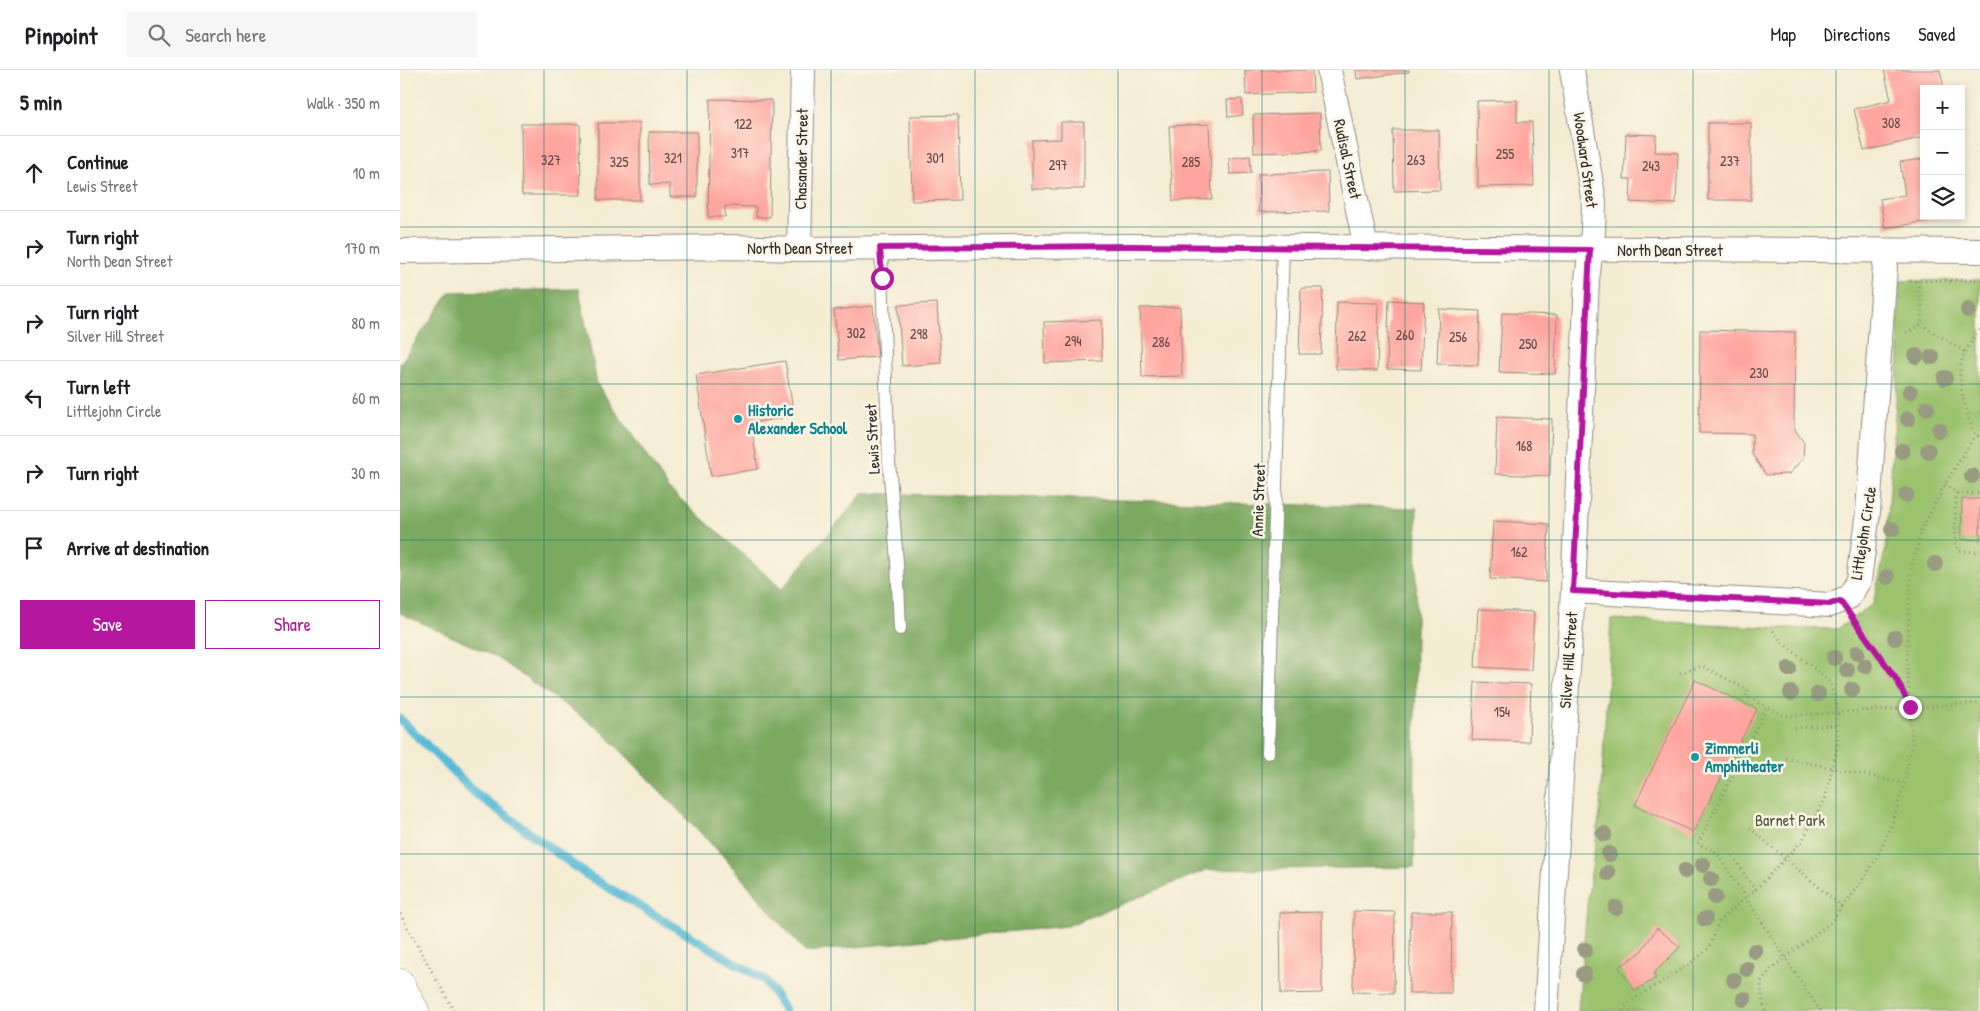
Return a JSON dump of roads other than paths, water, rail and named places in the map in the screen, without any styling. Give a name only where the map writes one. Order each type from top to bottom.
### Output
[{"type":"main road","points":[[400,983],[415,1011]]},
{"type":"street","name":"Chasander Street","points":[[799,249],[804,70]]},
{"type":"street","name":"Rudisal Street","points":[[1330,70],[1366,248]]},
{"type":"street","name":"Woodward Street","points":[[1572,70],[1594,202],[1590,250]]},
{"type":"street","name":"North Dean Street","points":[[400,251],[721,247],[799,249],[1283,247],[1980,251]]},
{"type":"street","name":"Silver Hill Street","points":[[1546,1011],[1573,591],[1590,250]]},
{"type":"street","name":"Littlejohn Circle","points":[[1573,591],[1830,604],[1849,597],[1859,580],[1868,512],[1886,251]]},
{"type":"lane","name":"Annie Street","points":[[1268,753],[1283,247]]},
{"type":"lane","name":"Lewis Street","points":[[880,248],[889,462],[900,629]]},
{"type":"waterway","points":[[400,719],[474,792],[587,875],[766,981],[785,1011]]},
{"type":"place","name":"Historic Alexander School","points":[[738,419]]},
{"type":"place","name":"Zimmerli Amphitheater","points":[[1695,757]]},
{"type":"park label","name":"Barnet Park","points":[[1790,820]]}]
